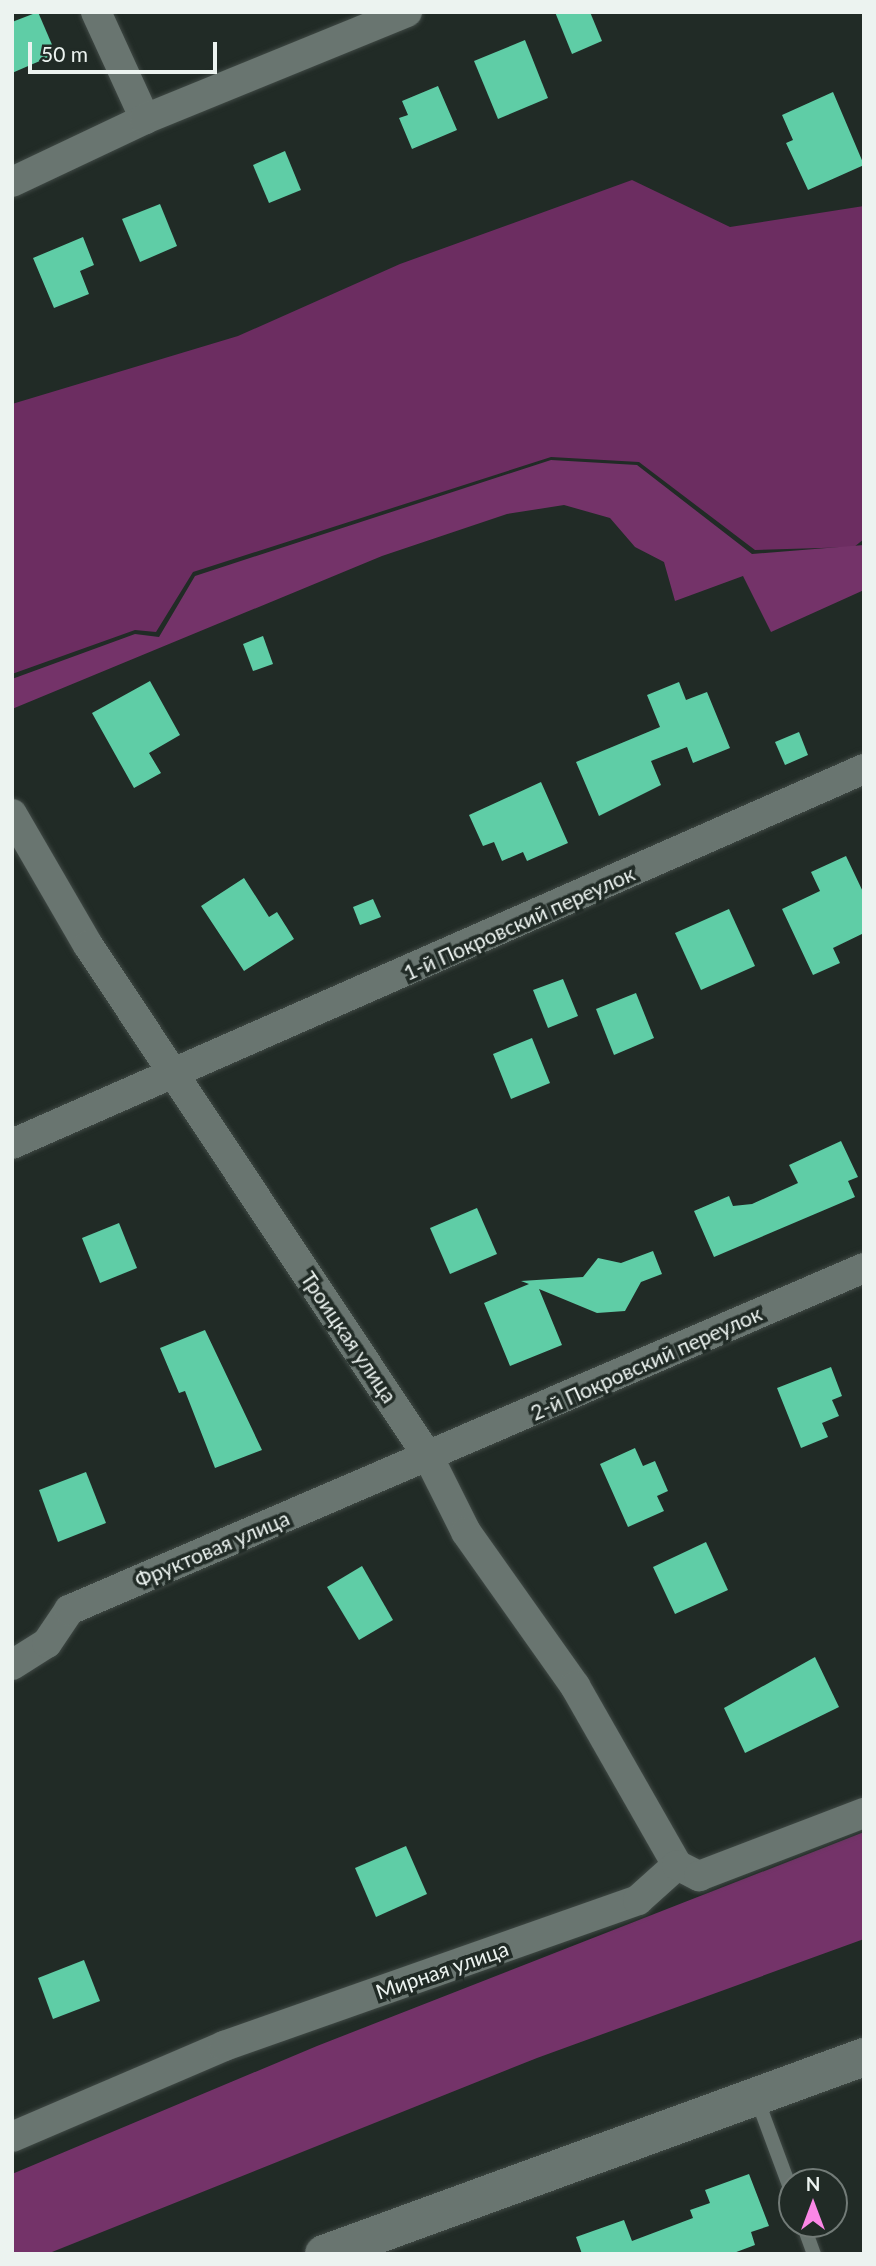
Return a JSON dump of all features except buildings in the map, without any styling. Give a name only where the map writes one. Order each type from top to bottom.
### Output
[{"type":"street","points":[[96,12],[145,119]]},
{"type":"street","points":[[12,182],[145,119],[408,12]]},
{"type":"street","name":"1-й Покровский переулок","points":[[12,1144],[175,1077],[864,769]]},
{"type":"street","name":"Троицкая улица","points":[[12,814],[175,1077],[429,1458],[466,1532],[575,1686],[677,1865]]},
{"type":"street","name":"2-й Покровский переулок","points":[[429,1458],[864,1268]]},
{"type":"street","name":"Фруктовая улица","points":[[12,1665],[47,1643],[69,1610],[429,1458]]},
{"type":"street","points":[[677,1865],[699,1876],[864,1813]]},
{"type":"street","name":"Мирная улица","points":[[12,2137],[224,2046],[638,1900],[677,1865]]},
{"type":"street","points":[[324,2254],[864,2057]]},
{"type":"lane","points":[[756,2097],[783,2168]]},
{"type":"shaded area","points":[[632,180],[730,227],[864,206],[864,539],[854,547],[755,550],[639,462],[551,457],[193,572],[156,632],[135,630],[12,674],[12,404],[238,336],[400,264]]},
{"type":"shaded area","points":[[551,460],[637,465],[752,554],[864,545],[864,590],[771,632],[743,576],[675,601],[664,562],[635,547],[610,518],[564,505],[507,514],[382,556],[12,709],[12,679],[135,634],[159,637],[195,576]]},
{"type":"shaded area","points":[[864,1832],[864,1939],[537,2058],[47,2254],[12,2254],[12,2174],[317,2046]]}]
